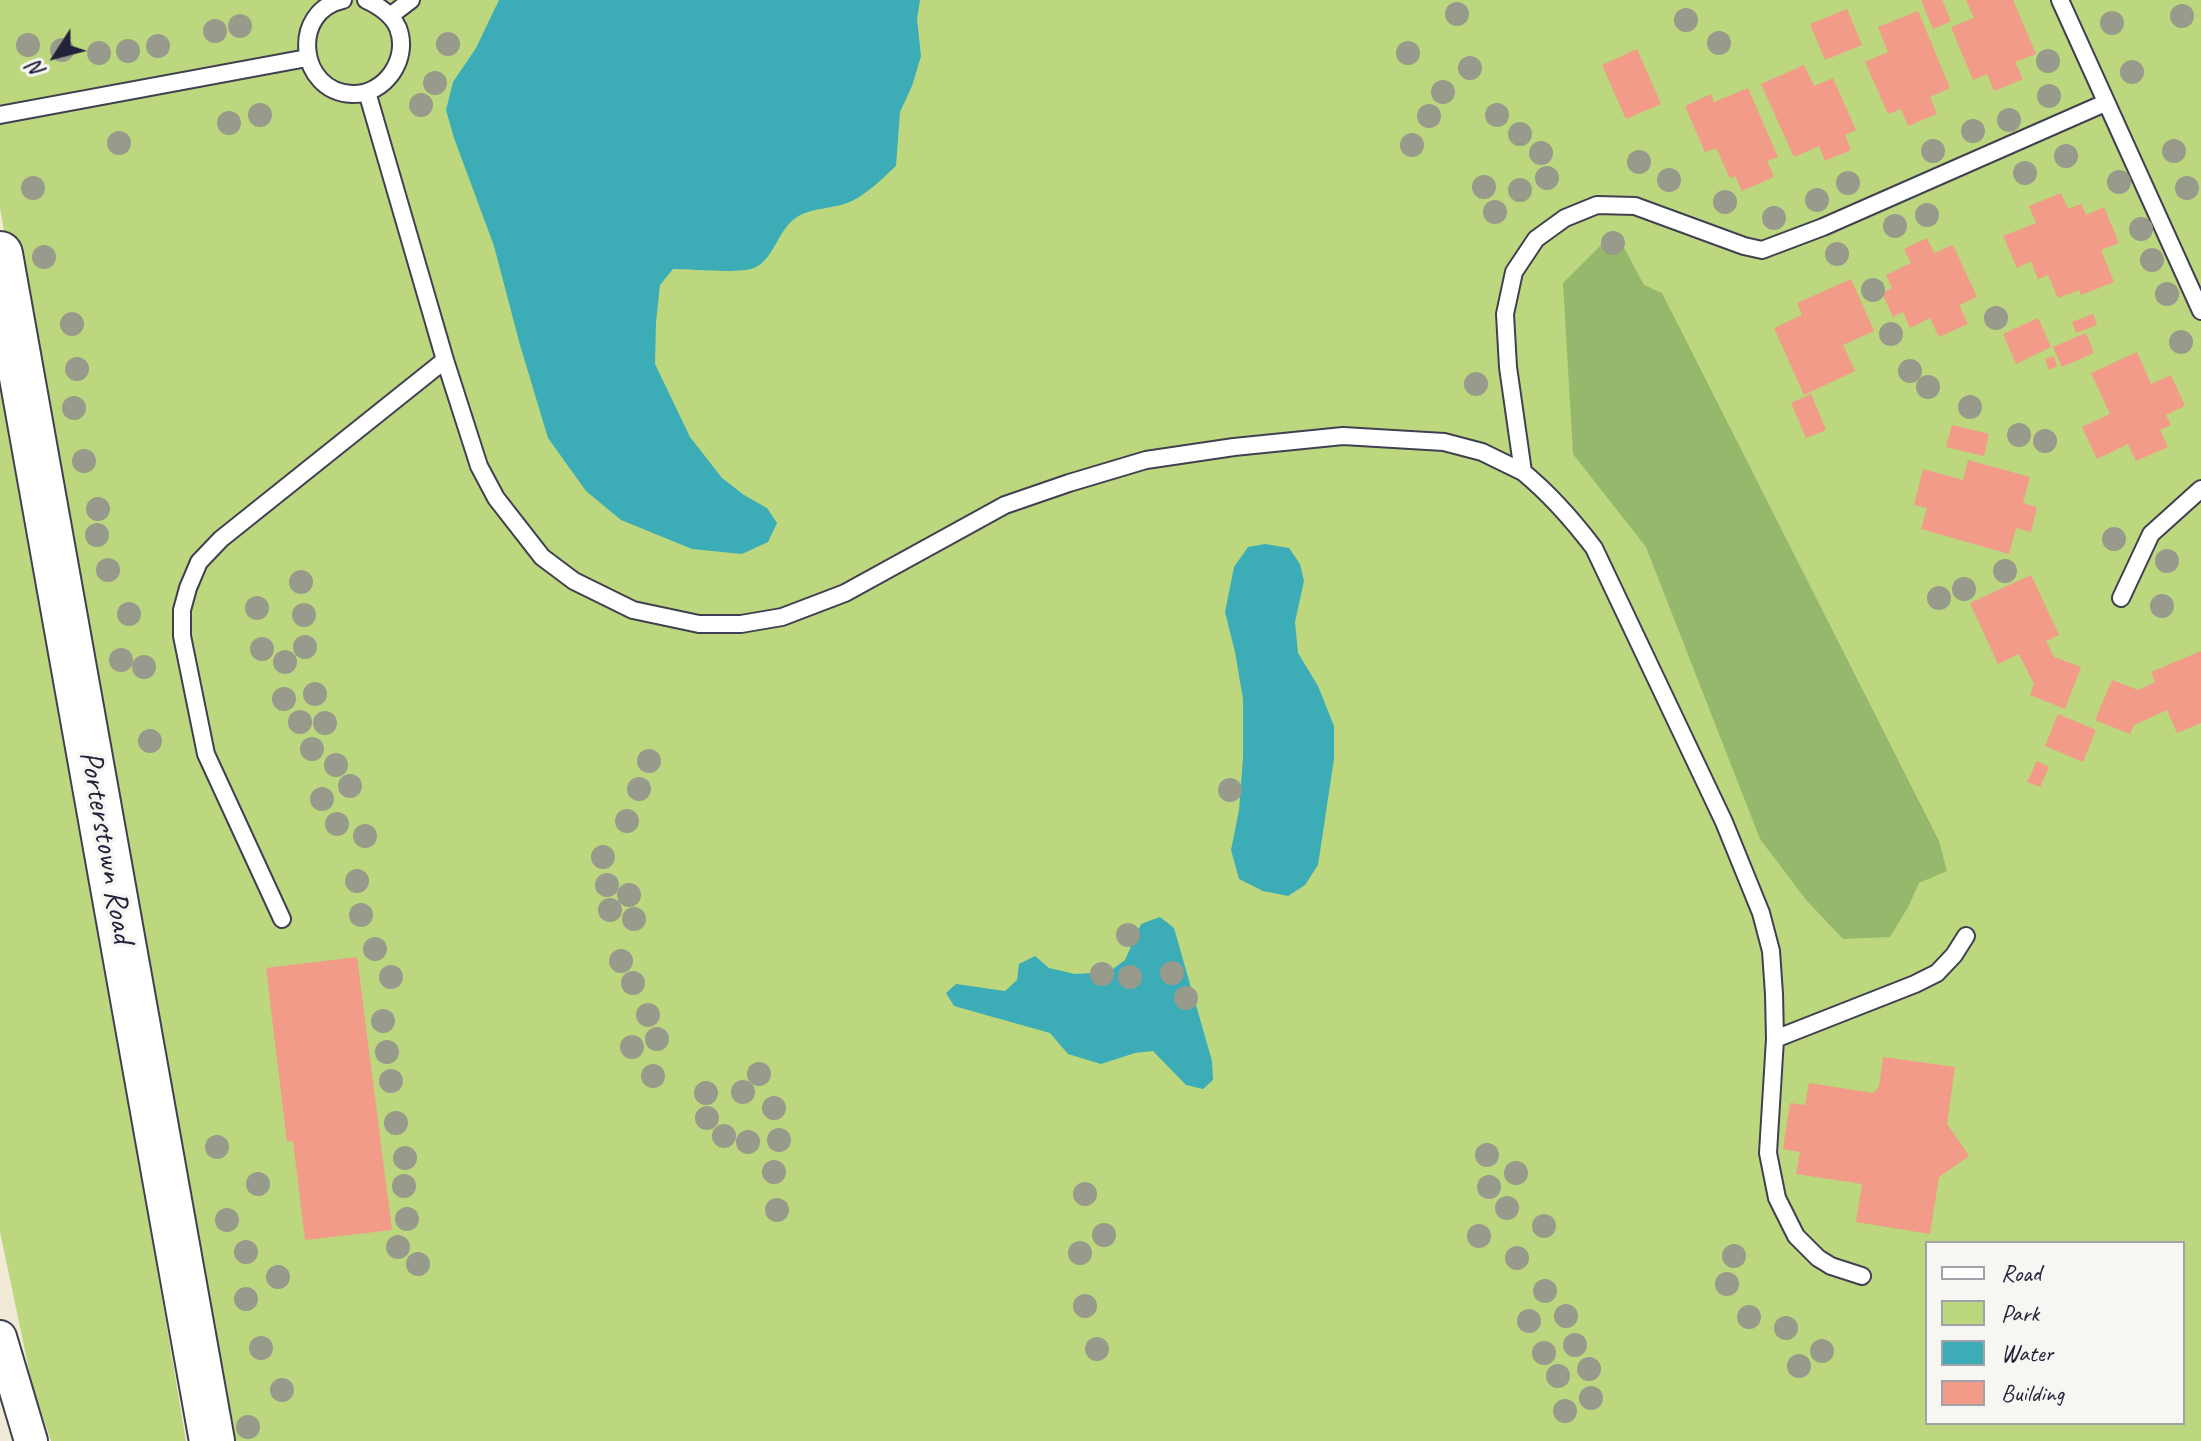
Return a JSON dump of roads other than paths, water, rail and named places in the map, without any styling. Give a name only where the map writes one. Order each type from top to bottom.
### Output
[{"type":"street","name":"Porterstown Road","points":[[0,254],[212,1441]]},
{"type":"street","points":[[0,1337],[31,1441]]},
{"type":"lane","points":[[339,0],[325,8],[308,30],[307,58],[323,84],[352,94],[367,92],[381,85],[392,74],[399,60],[401,45],[398,29],[379,6],[366,0]]},
{"type":"lane","points":[[390,16],[411,0]]},
{"type":"lane","points":[[2060,0],[2201,311]]},
{"type":"lane","points":[[0,115],[307,58]]},
{"type":"lane","points":[[367,92],[479,466],[496,498],[542,557],[574,581],[633,610],[699,624],[741,624],[782,617],[845,593],[1005,505],[1146,460],[1343,436],[1444,442],[1482,452],[1523,472],[1567,512],[1594,548],[1724,822],[1761,913],[1771,951],[1775,1039],[1768,1153],[1777,1198],[1796,1236],[1818,1258],[1831,1266],[1862,1276]]},
{"type":"lane","points":[[1523,472],[1508,367],[1505,314],[1514,272],[1536,239],[1565,218],[1597,205],[1635,206],[1762,250],[1823,227],[2105,103]]},
{"type":"lane","points":[[282,919],[206,754],[182,636],[182,610],[188,588],[199,562],[221,539],[445,360]]},
{"type":"lane","points":[[2121,598],[2151,534],[2201,489]]},
{"type":"lane","points":[[1775,1039],[1937,973],[1966,936]]},
{"type":"water","points":[[499,0],[920,0],[917,19],[921,56],[900,112],[896,166],[852,201],[807,212],[793,220],[766,259],[754,268],[726,271],[673,269],[660,285],[655,364],[690,437],[722,478],[767,508],[777,523],[768,542],[742,554],[692,549],[621,520],[586,491],[548,438],[494,246],[446,110],[453,82],[476,48]]},
{"type":"water","points":[[1265,544],[1289,548],[1300,564],[1304,581],[1295,622],[1298,653],[1318,686],[1334,726],[1334,759],[1318,865],[1305,885],[1288,896],[1263,891],[1239,879],[1231,850],[1239,810],[1243,699],[1225,612],[1234,567],[1248,547]]},
{"type":"water","points":[[1160,917],[1174,928],[1212,1061],[1213,1080],[1203,1089],[1186,1085],[1153,1051],[1135,1053],[1101,1064],[1068,1054],[1050,1033],[954,1006],[946,993],[956,984],[1005,991],[1017,980],[1019,964],[1035,956],[1049,968],[1075,974],[1109,972],[1125,960],[1141,924]]}]
